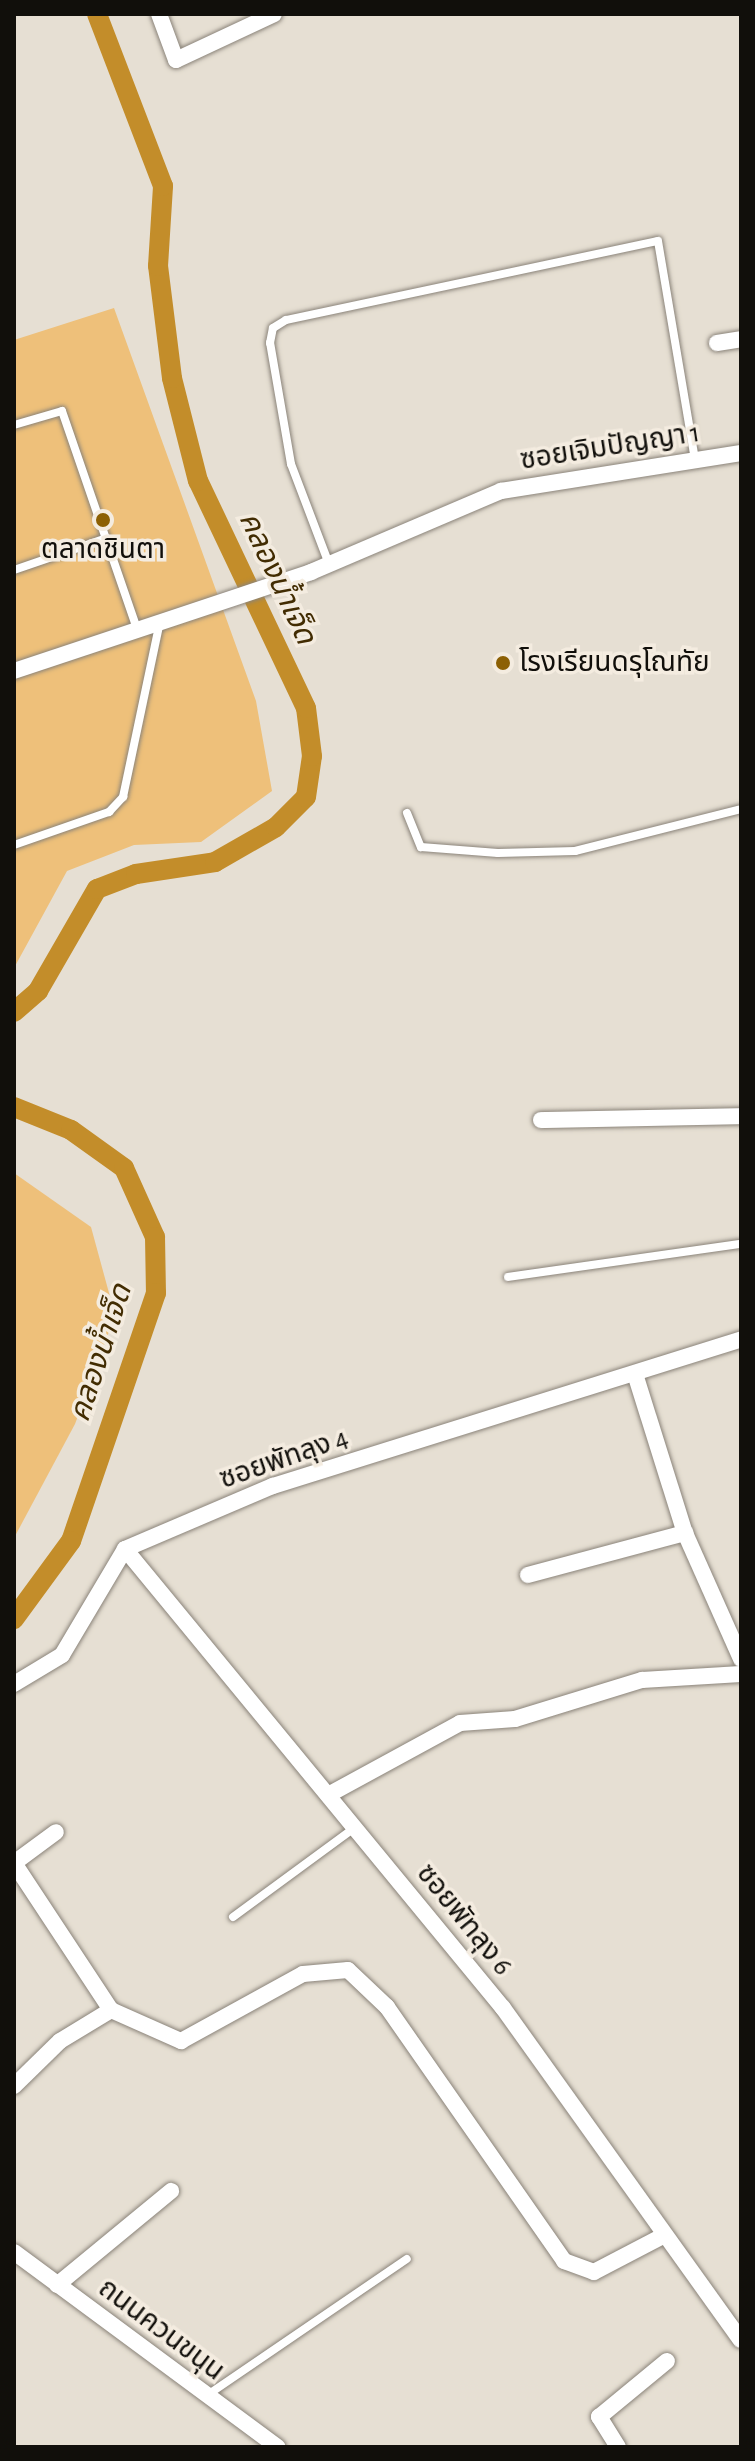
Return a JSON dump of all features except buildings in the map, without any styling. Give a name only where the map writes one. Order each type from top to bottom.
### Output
[{"type":"street","points":[[159,14],[176,60],[274,14]]},
{"type":"street","points":[[717,343],[741,339]]},
{"type":"street","name":"ซอยเจิมปัญญา 1","points":[[14,671],[311,572],[522,485],[741,456]]},
{"type":"street","points":[[541,1120],[741,1116]]},
{"type":"street","name":"ซอยพัทลุง 4","points":[[125,1549],[273,1486],[636,1377],[741,1339]]},
{"type":"street","points":[[636,1377],[685,1533],[741,1659]]},
{"type":"street","points":[[528,1575],[685,1533]]},
{"type":"street","points":[[14,1684],[62,1655],[125,1549]]},
{"type":"street","name":"ซอยพัทลุง 6","points":[[125,1549],[503,2008],[663,2236],[741,2340]]},
{"type":"street","points":[[328,1795],[460,1723],[515,1719],[642,1680],[741,1674]]},
{"type":"street","points":[[56,1832],[14,1863],[111,2010],[181,2041],[303,1974],[348,1970],[387,2007],[564,2261],[594,2272],[663,2236]]},
{"type":"street","points":[[14,2086],[60,2041],[111,2010]]},
{"type":"street","points":[[57,2285],[171,2191]]},
{"type":"street","name":"ถนนควนขนุน","points":[[14,2252],[206,2397],[278,2447]]},
{"type":"street","points":[[618,2447],[599,2417],[667,2361]]},
{"type":"lane","points":[[329,564],[291,464],[270,343],[273,328],[286,320],[658,241],[695,460]]},
{"type":"lane","points":[[14,425],[62,411],[137,629]]},
{"type":"lane","points":[[14,570],[107,538]]},
{"type":"lane","points":[[14,845],[109,812],[123,797],[160,622]]},
{"type":"lane","points":[[407,813],[421,847],[498,853],[575,851],[741,809]]},
{"type":"lane","points":[[508,1277],[741,1244]]},
{"type":"lane","points":[[233,1917],[355,1828]]},
{"type":"lane","points":[[206,2397],[407,2259]]},
{"type":"shaded area","name":"ตลาดชินตา","points":[[114,308],[256,701],[272,791],[201,842],[134,845],[67,871],[14,968],[14,340]]},
{"type":"shaded area","points":[[14,1173],[91,1227],[115,1315],[75,1424],[14,1538]]},
{"type":"waterway","name":"คลองน้ำเจ็ด","points":[[14,1012],[38,991],[97,889],[136,874],[215,862],[276,827],[306,797],[312,756],[306,708],[198,481],[172,378],[158,266],[163,186],[97,14]]},
{"type":"waterway","name":"คลองน้ำเจ็ด","points":[[14,1107],[71,1130],[124,1168],[155,1237],[156,1293],[71,1541],[14,1619]]},
{"type":"place","name":"ตลาดชินตา","points":[[103,520]]},
{"type":"place","name":"โรงเรียนดรุโณทัย","points":[[503,663]]}]
